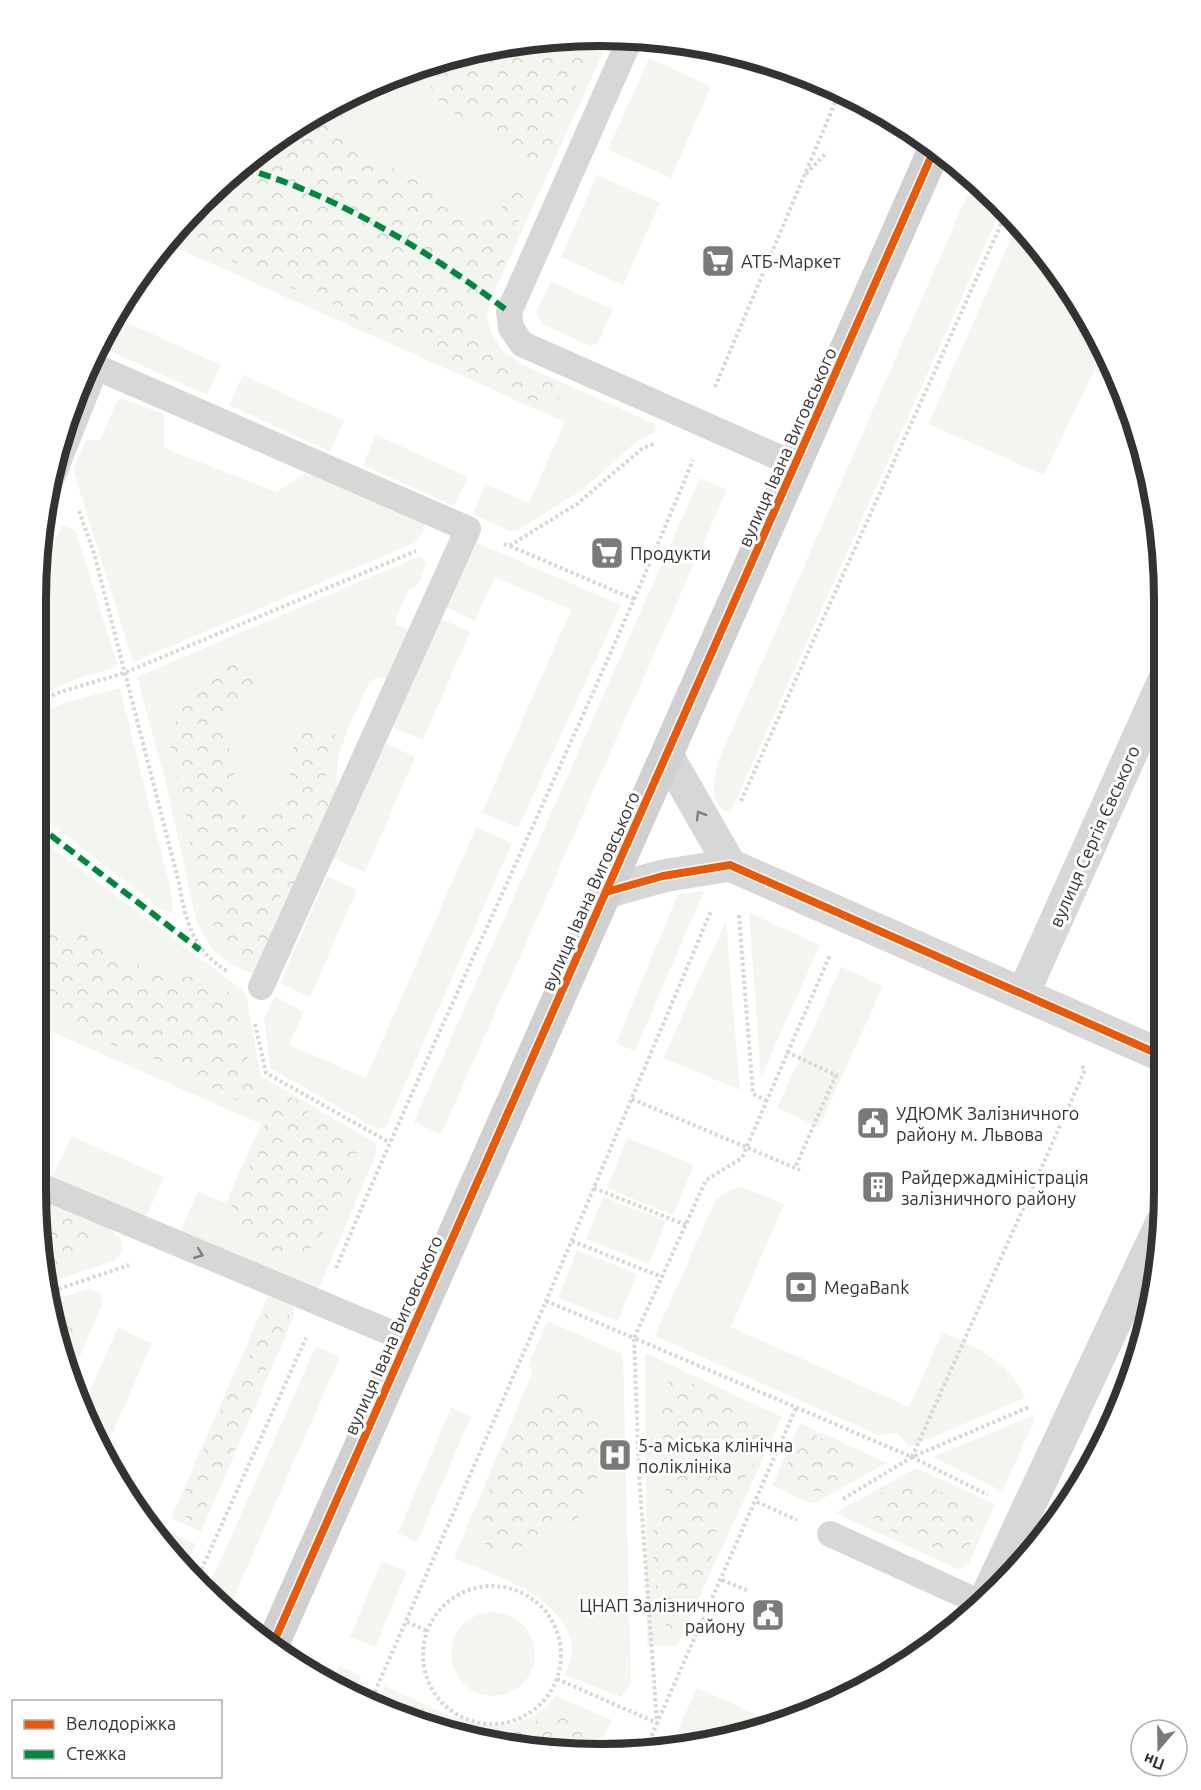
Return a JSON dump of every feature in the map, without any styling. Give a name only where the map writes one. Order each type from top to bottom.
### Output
[{"type":"main road","name":"вулиця Івана Виговського","points":[[276,1638],[796,465],[931,156]]},
{"type":"street","name":"вулиця Сергія Євського","points":[[1023,994],[1154,702]]},
{"type":"street","points":[[667,755],[730,865]]},
{"type":"street","points":[[606,892],[663,876],[730,865],[1154,1053]]},
{"type":"street","points":[[997,1576],[1151,1245]]},
{"type":"lane","points":[[626,47],[509,312],[511,328],[522,344],[796,465]]},
{"type":"lane","points":[[98,367],[468,530],[261,987]]},
{"type":"lane","points":[[47,1189],[144,1232],[408,1340]]},
{"type":"lane","points":[[830,1534],[973,1599]]},
{"type":"path","points":[[200,1572],[321,1304],[389,1142],[636,600],[707,426],[715,387],[836,100]]},
{"type":"path","points":[[803,177],[827,152]]},
{"type":"path","points":[[738,806],[1003,220]]},
{"type":"path","points":[[509,546],[577,504],[643,448],[707,426]]},
{"type":"path","points":[[61,476],[80,513],[94,553],[179,883],[185,919],[200,950],[224,970],[261,987],[254,1015],[266,1073],[389,1142]]},
{"type":"path","points":[[47,698],[57,693],[124,673],[468,530],[636,600]]},
{"type":"path","points":[[374,1695],[546,1302],[716,902]]},
{"type":"path","points":[[738,909],[753,1094],[766,1100]]},
{"type":"path","points":[[657,1723],[639,1473],[634,1338],[706,1180],[742,1158],[832,951]]},
{"type":"path","points":[[632,1099],[798,1169],[836,1075],[787,1052]]},
{"type":"path","points":[[912,1458],[1084,1070],[1080,1061]]},
{"type":"path","points":[[594,1188],[686,1225]]},
{"type":"path","points":[[572,1241],[662,1277]]},
{"type":"path","points":[[56,1290],[138,1262]]},
{"type":"path","points":[[546,1302],[912,1458],[1026,1513]]},
{"type":"path","points":[[833,1505],[912,1458],[1034,1404]]},
{"type":"path","points":[[650,1741],[757,1502],[796,1408]]},
{"type":"path","points":[[757,1502],[804,1523]]},
{"type":"path","points":[[722,1580],[749,1592]]},
{"type":"path","points":[[495,1586],[516,1590],[535,1601],[550,1617],[559,1637],[561,1658],[557,1679],[546,1698],[520,1717],[511,1721],[489,1724],[468,1719],[449,1709],[435,1693],[426,1673],[423,1652],[427,1631],[438,1612],[454,1597],[474,1588],[495,1586]]},
{"type":"path","points":[[407,1622],[427,1631]]},
{"type":"path","points":[[557,1679],[657,1723]]},
{"type":"green space","points":[[601,46],[578,82],[570,105],[555,118],[554,146],[545,162],[538,168],[520,164],[492,126],[462,117],[448,109],[437,98],[425,76],[457,65],[492,57],[528,51]]},
{"type":"green space","points":[[606,46],[491,299],[487,316],[491,333],[502,350],[523,365],[657,425],[654,433],[637,441],[582,490],[518,530],[509,531],[473,514],[485,484],[529,503],[565,422],[174,247],[209,209],[263,161],[293,140],[355,104],[422,76],[457,65],[528,51]]},
{"type":"green space","points":[[649,58],[711,86],[671,178],[608,150]]},
{"type":"green space","points":[[352,106],[346,112],[342,136],[362,153],[432,187],[442,206],[478,225],[499,214],[510,191],[521,185],[532,200],[514,229],[502,270],[483,296],[476,324],[520,367],[556,385],[559,399],[549,406],[525,400],[495,383],[454,366],[422,342],[369,329],[324,299],[280,284],[200,246],[184,235],[235,184],[293,140]]},
{"type":"green space","points":[[597,175],[660,203],[623,285],[561,257]]},
{"type":"green space","points":[[970,188],[998,216],[730,813],[717,804],[715,798],[714,783],[719,760]]},
{"type":"green space","points":[[1014,232],[1061,293],[1099,360],[1044,475],[928,424]]},
{"type":"green space","points":[[551,282],[613,309],[598,343],[590,346],[542,324],[536,312]]},
{"type":"green space","points":[[123,321],[221,365],[207,395],[110,351]]},
{"type":"green space","points":[[243,375],[344,421],[330,451],[229,405]]},
{"type":"green space","points":[[122,399],[164,414],[164,448],[276,492],[306,473],[423,523],[426,528],[414,543],[133,662],[73,469],[86,440],[100,440],[117,401]]},
{"type":"green space","points":[[376,435],[468,477],[454,506],[363,465]]},
{"type":"green space","points":[[700,478],[727,490],[441,1134],[414,1122]]},
{"type":"green space","points":[[62,526],[68,526],[76,532],[117,663],[114,668],[79,678],[47,692],[47,600],[49,553]]},
{"type":"green space","points":[[477,543],[621,605],[518,828],[482,812],[571,610],[495,577],[475,621],[444,606],[469,548]]},
{"type":"green space","points":[[420,556],[427,563],[417,586],[409,589],[396,619],[396,625],[413,632],[391,680],[377,677],[369,683],[340,752],[337,766],[339,795],[256,975],[232,965],[212,949],[196,921],[167,788],[137,677]]},
{"type":"green space","points":[[439,618],[470,632],[423,740],[391,726]]},
{"type":"green space","points":[[236,665],[251,671],[257,678],[247,701],[226,724],[223,736],[224,746],[235,751],[238,765],[229,785],[242,802],[247,820],[256,828],[270,828],[273,812],[290,777],[291,751],[304,728],[320,729],[337,735],[332,763],[323,782],[333,801],[320,818],[301,820],[292,835],[303,849],[296,880],[280,897],[264,953],[253,959],[231,948],[213,925],[200,894],[191,859],[184,793],[171,764],[170,733],[197,681],[218,667]]},
{"type":"green space","points":[[120,688],[172,894],[173,911],[165,912],[47,821],[47,710]]},
{"type":"green space","points":[[384,743],[415,757],[365,872],[333,858]]},
{"type":"green space","points":[[476,828],[512,843],[386,1127],[377,1129],[270,1068],[264,1019],[275,996],[304,1012],[289,1045],[366,1078]]},
{"type":"green space","points":[[47,844],[240,988],[246,995],[261,1076],[375,1143],[377,1152],[320,1286],[310,1289],[180,1232],[198,1192],[226,1203],[261,1124],[47,1030]]},
{"type":"green space","points":[[327,876],[357,890],[310,997],[280,983]]},
{"type":"green space","points":[[704,891],[635,1051],[616,1043],[678,894]]},
{"type":"green space","points":[[749,913],[820,945],[761,1077]]},
{"type":"green space","points":[[726,921],[740,1090],[663,1058]]},
{"type":"green space","points":[[47,926],[56,930],[80,930],[133,963],[171,976],[200,977],[239,998],[239,1021],[250,1067],[268,1087],[299,1101],[313,1118],[350,1135],[357,1157],[353,1176],[342,1195],[343,1214],[331,1224],[307,1252],[296,1258],[286,1260],[275,1258],[254,1247],[233,1231],[232,1206],[258,1148],[265,1124],[229,1094],[185,1077],[161,1061],[104,1042],[64,1022],[47,1008]]},
{"type":"green space","points":[[841,967],[883,986],[819,1127],[777,1108]]},
{"type":"green space","points":[[71,1136],[164,1177],[146,1217],[53,1177]]},
{"type":"green space","points":[[627,1138],[694,1165],[673,1215],[607,1188]]},
{"type":"green space","points":[[739,1186],[784,1204],[731,1327],[909,1407],[942,1333],[991,1357],[1011,1374],[1025,1398],[909,1447],[897,1433],[878,1435],[655,1336],[716,1199]]},
{"type":"green space","points":[[603,1197],[666,1221],[649,1264],[586,1239]]},
{"type":"green space","points":[[47,1202],[107,1226],[121,1239],[122,1252],[114,1261],[54,1281]]},
{"type":"green space","points":[[47,1208],[72,1217],[83,1226],[90,1244],[76,1259],[52,1271]]},
{"type":"green space","points":[[577,1250],[637,1274],[618,1321],[558,1298]]},
{"type":"green space","points":[[88,1289],[100,1293],[103,1303],[75,1366],[65,1333],[57,1298]]},
{"type":"green space","points":[[268,1296],[293,1306],[294,1316],[201,1532],[171,1518]]},
{"type":"green space","points":[[59,1306],[62,1306],[80,1319],[80,1334],[73,1358],[65,1333]]},
{"type":"green space","points":[[276,1310],[289,1313],[289,1325],[261,1379],[257,1401],[226,1470],[212,1491],[202,1521],[192,1523],[184,1515],[181,1501],[233,1383],[248,1361],[264,1315]]},
{"type":"green space","points":[[547,1321],[623,1354],[631,1682],[621,1697],[565,1675],[572,1653],[569,1634],[559,1617],[545,1603],[509,1581],[454,1558],[532,1373],[528,1366]]},
{"type":"green space","points":[[118,1328],[152,1343],[110,1439],[104,1435],[87,1397]]},
{"type":"green space","points":[[316,1346],[340,1357],[231,1603],[211,1583]]},
{"type":"green space","points":[[645,1353],[782,1417],[677,1646],[647,1645]]},
{"type":"green space","points":[[673,1377],[696,1384],[720,1396],[760,1426],[759,1457],[718,1518],[712,1558],[687,1614],[672,1629],[657,1619],[653,1547],[656,1515],[672,1478],[664,1448],[661,1390]]},
{"type":"green space","points":[[558,1383],[590,1402],[597,1411],[601,1439],[594,1489],[583,1512],[568,1524],[544,1538],[519,1548],[496,1550],[480,1541],[494,1470],[508,1436],[518,1420],[529,1406]]},
{"type":"green space","points":[[451,1408],[471,1416],[417,1542],[398,1533]]},
{"type":"green space","points":[[1034,1415],[1033,1424],[1002,1491],[933,1457]]},
{"type":"green space","points":[[800,1423],[887,1463],[813,1504],[772,1486]]},
{"type":"green space","points":[[804,1429],[860,1459],[863,1471],[836,1487],[819,1492],[810,1491],[789,1481],[790,1453]]},
{"type":"green space","points":[[916,1468],[995,1504],[969,1563],[960,1570],[835,1513]]},
{"type":"green space","points":[[911,1479],[966,1503],[977,1518],[975,1538],[963,1552],[914,1541],[871,1517],[874,1502],[883,1491]]},
{"type":"green space","points":[[165,1532],[196,1544],[189,1561],[184,1555]]},
{"type":"green space","points":[[382,1561],[407,1571],[375,1647],[350,1637]]},
{"type":"green space","points":[[485,1612],[501,1612],[517,1619],[528,1630],[535,1646],[532,1670],[523,1684],[501,1696],[485,1696],[469,1689],[458,1678],[451,1662],[451,1646],[458,1630],[469,1619]]},
{"type":"green space","points":[[339,1666],[361,1676],[356,1686],[335,1675]]},
{"type":"green space","points":[[385,1686],[451,1715],[473,1722],[495,1725],[517,1723],[537,1713],[556,1696],[612,1720],[599,1744],[528,1739],[457,1725],[380,1697]]},
{"type":"green space","points":[[697,1688],[756,1714],[752,1722],[744,1725],[674,1739]]},
{"type":"green space","points":[[408,1704],[482,1728],[499,1730],[516,1728],[534,1722],[555,1710],[579,1717],[596,1733],[590,1743],[528,1739],[457,1725],[399,1705]]},
{"type":"marked path","points":[[251,171],[313,193],[382,228],[448,268],[509,312]]},
{"type":"marked path","points":[[47,832],[200,950]]},
{"type":"cycle path","points":[[276,1638],[931,156]]},
{"type":"cycle path","points":[[606,892],[663,876],[730,865],[1154,1052]]},
{"type":"place","name":"АТБ-Маркет","points":[[718,261]]},
{"type":"place","name":"Продукти","points":[[607,553]]},
{"type":"place","name":"УДЮМК Залізничного району м. Львова","points":[[873,1123]]},
{"type":"place","name":"Райдержадміністрація залізничного району","points":[[878,1187]]},
{"type":"place","name":"MegaBank","points":[[801,1287]]},
{"type":"place","name":"5-а міська клінічна поліклініка","points":[[615,1455]]},
{"type":"place","name":"ЦНАП Залізничного району","points":[[768,1615]]}]
